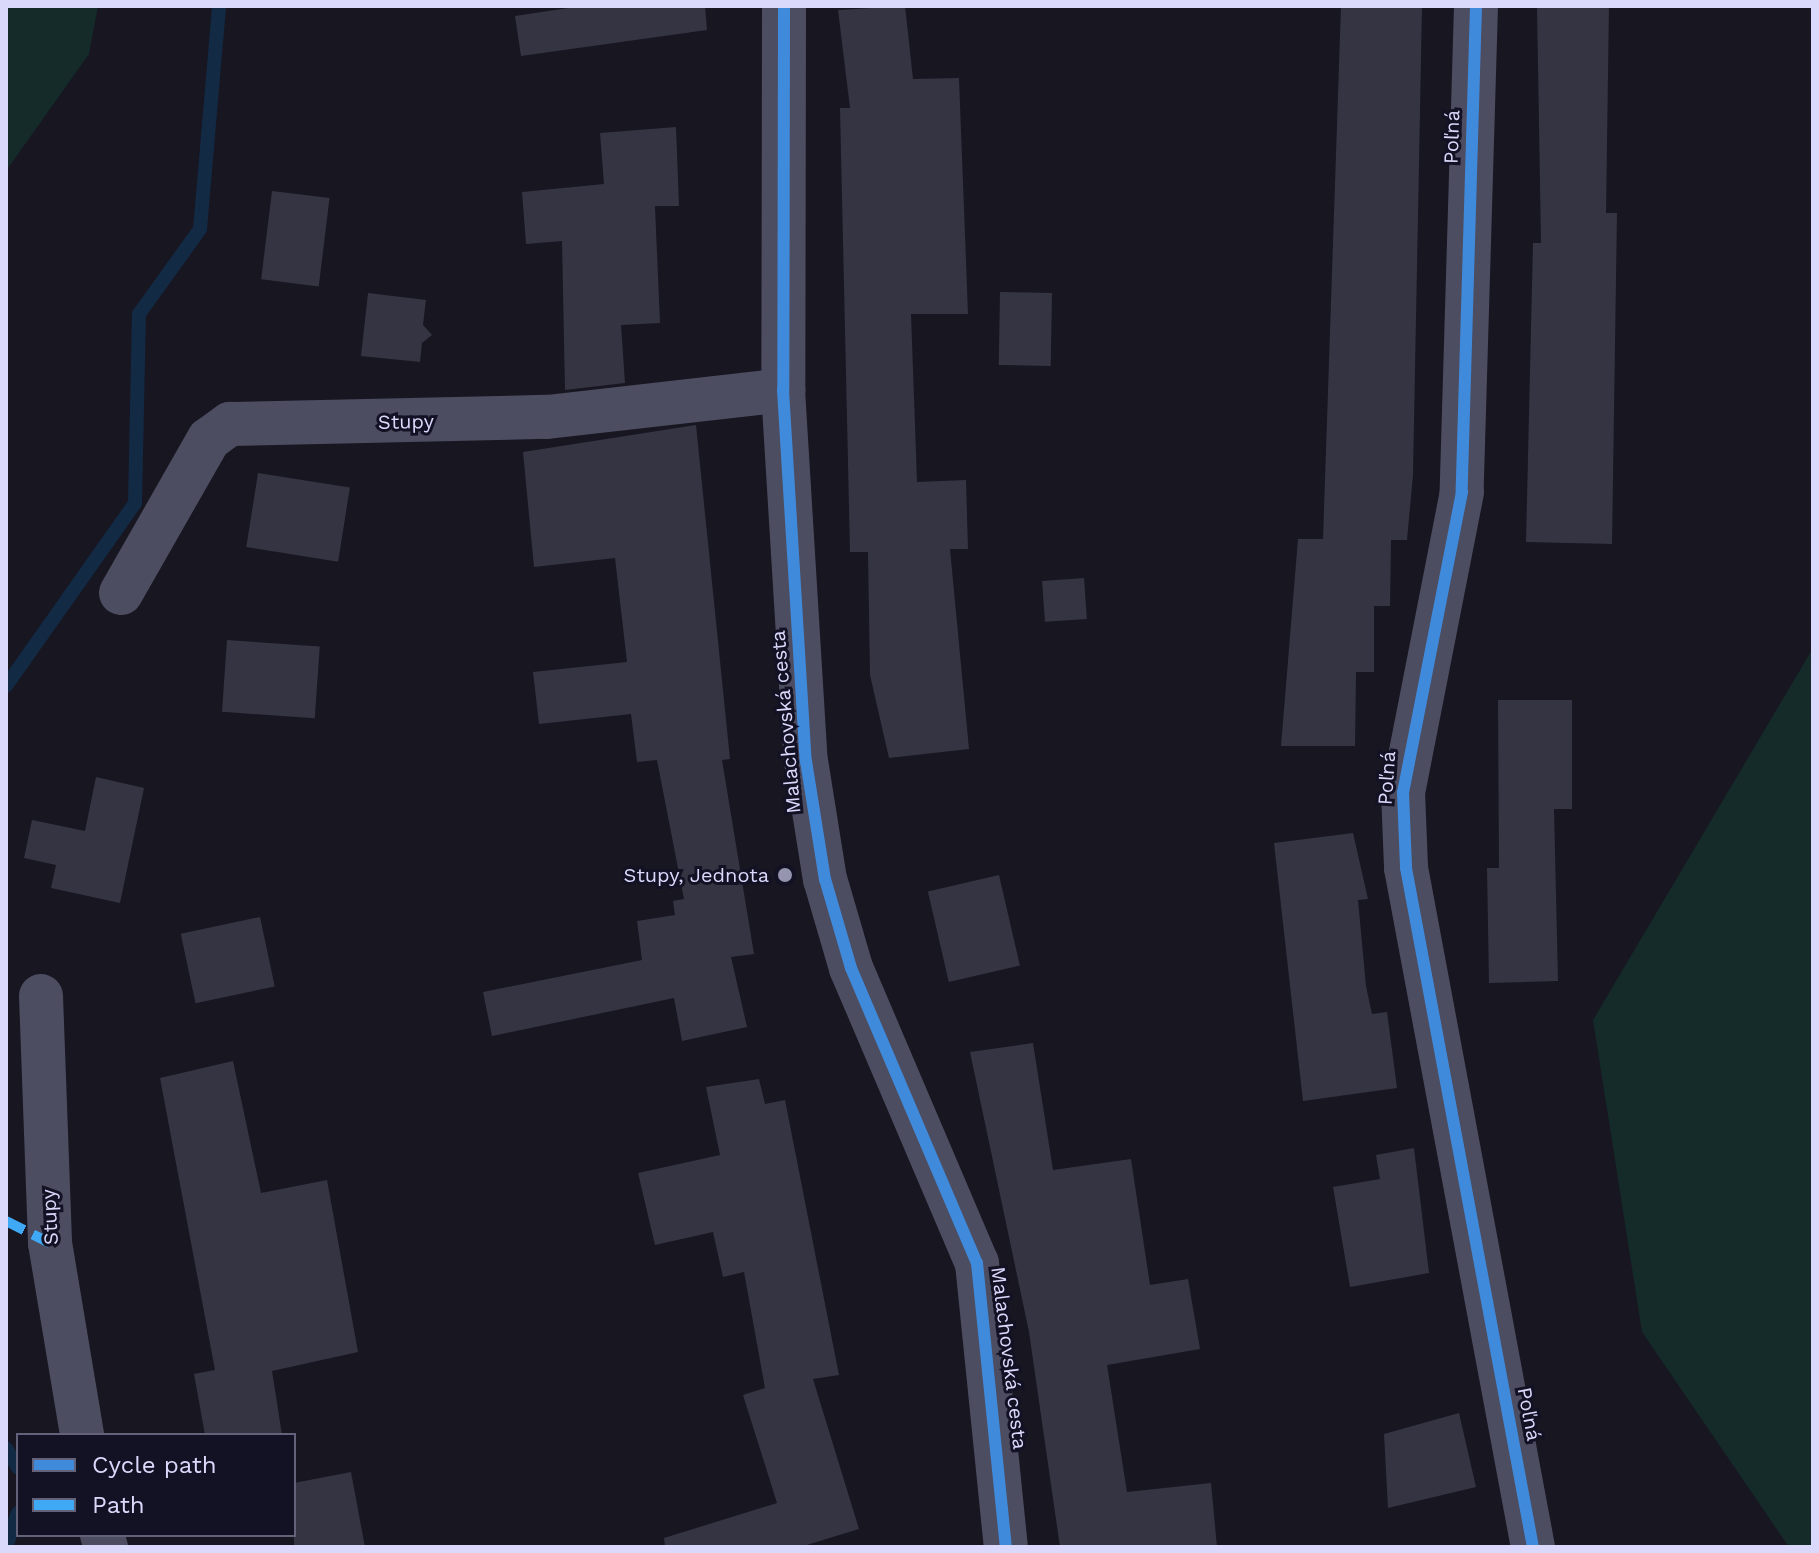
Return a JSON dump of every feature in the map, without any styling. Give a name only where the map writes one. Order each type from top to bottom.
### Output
[{"type":"street","name":"Malachovská cesta","points":[[784,6],[783,390],[806,761],[825,879],[851,968],[977,1263],[1006,1547]]},
{"type":"street","name":"Poľná","points":[[1476,6],[1462,492],[1403,792],[1406,868],[1533,1547]]},
{"type":"street","name":"Stupy","points":[[121,593],[209,439],[230,424],[547,417],[783,390]]},
{"type":"street","name":"Stupy","points":[[41,996],[50,1243],[82,1433]]},
{"type":"green space","points":[[6,6],[98,6],[89,54],[6,171]]},
{"type":"green space","points":[[1813,648],[1813,1547],[1789,1547],[1642,1332],[1593,1020]]},
{"type":"building","points":[[582,6],[705,6],[707,30],[521,56],[515,16]]},
{"type":"building","points":[[905,6],[913,79],[959,78],[968,314],[911,314],[917,482],[966,480],[968,549],[950,549],[969,749],[889,758],[870,675],[868,552],[850,552],[840,108],[850,108],[838,10]]},
{"type":"building","points":[[1341,6],[1422,6],[1413,475],[1407,540],[1391,540],[1390,606],[1374,606],[1374,672],[1356,672],[1355,746],[1281,746],[1298,539],[1323,539]]},
{"type":"building","points":[[1537,6],[1609,6],[1606,213],[1617,213],[1612,544],[1526,542],[1533,243],[1541,243]]},
{"type":"building","points":[[676,127],[679,206],[655,206],[660,323],[621,325],[625,383],[565,390],[562,241],[526,244],[522,192],[604,184],[600,133]]},
{"type":"building","points":[[272,191],[330,198],[319,286],[261,279]]},
{"type":"building","points":[[1000,292],[1052,293],[1051,366],[999,365]]},
{"type":"building","points":[[368,293],[426,300],[423,325],[432,335],[422,343],[420,362],[361,356]]},
{"type":"building","points":[[696,425],[730,759],[722,760],[754,954],[731,957],[747,1027],[682,1041],[674,998],[492,1036],[483,992],[642,960],[637,921],[675,915],[673,901],[684,899],[657,760],[637,762],[631,714],[539,724],[533,672],[627,662],[615,558],[534,567],[523,452]]},
{"type":"building","points":[[258,473],[350,488],[338,562],[246,547]]},
{"type":"building","points":[[1084,578],[1087,619],[1045,622],[1042,581]]},
{"type":"building","points":[[227,640],[320,646],[315,718],[222,712]]},
{"type":"building","points":[[1498,700],[1572,700],[1572,809],[1554,809],[1558,981],[1489,983],[1487,868],[1499,868]]},
{"type":"building","points":[[96,777],[144,788],[120,903],[51,888],[56,865],[24,858],[32,820],[85,831]]},
{"type":"building","points":[[1353,833],[1368,899],[1358,900],[1366,986],[1372,1014],[1387,1012],[1397,1088],[1303,1101],[1274,843]]},
{"type":"building","points":[[999,875],[1020,966],[949,982],[928,891]]},
{"type":"building","points":[[260,917],[275,986],[196,1003],[181,934]]},
{"type":"building","points":[[1033,1043],[1053,1170],[1131,1159],[1150,1285],[1188,1279],[1200,1349],[1107,1365],[1127,1492],[1211,1483],[1217,1547],[1060,1547],[1029,1332],[970,1052]]},
{"type":"building","points":[[233,1061],[261,1193],[327,1180],[358,1352],[272,1371],[282,1433],[205,1433],[194,1374],[215,1370],[160,1078]]},
{"type":"building","points":[[759,1079],[765,1104],[785,1100],[839,1375],[813,1379],[859,1529],[800,1547],[665,1547],[664,1538],[777,1503],[743,1395],[765,1388],[744,1272],[723,1277],[713,1232],[655,1245],[638,1173],[720,1155],[706,1087]]},
{"type":"building","points":[[1414,1148],[1429,1273],[1350,1287],[1333,1187],[1380,1179],[1376,1155]]},
{"type":"building","points":[[1459,1413],[1476,1487],[1388,1508],[1384,1434]]},
{"type":"building","points":[[351,1472],[365,1547],[294,1547],[296,1483]]},
{"type":"waterway","points":[[6,686],[135,503],[139,314],[200,229],[219,6]]},
{"type":"waterway","points":[[6,1448],[16,1465]]},
{"type":"waterway","points":[[6,1547],[16,1519]]},
{"type":"marked path","points":[[6,1221],[50,1243]]},
{"type":"cycle path","points":[[784,6],[783,390],[806,761],[825,879],[851,968],[977,1263],[1006,1547]]},
{"type":"cycle path","points":[[1476,6],[1462,492],[1403,792],[1406,868],[1533,1547]]},
{"type":"place","name":"Stupy, Jednota","points":[[785,875]]}]
